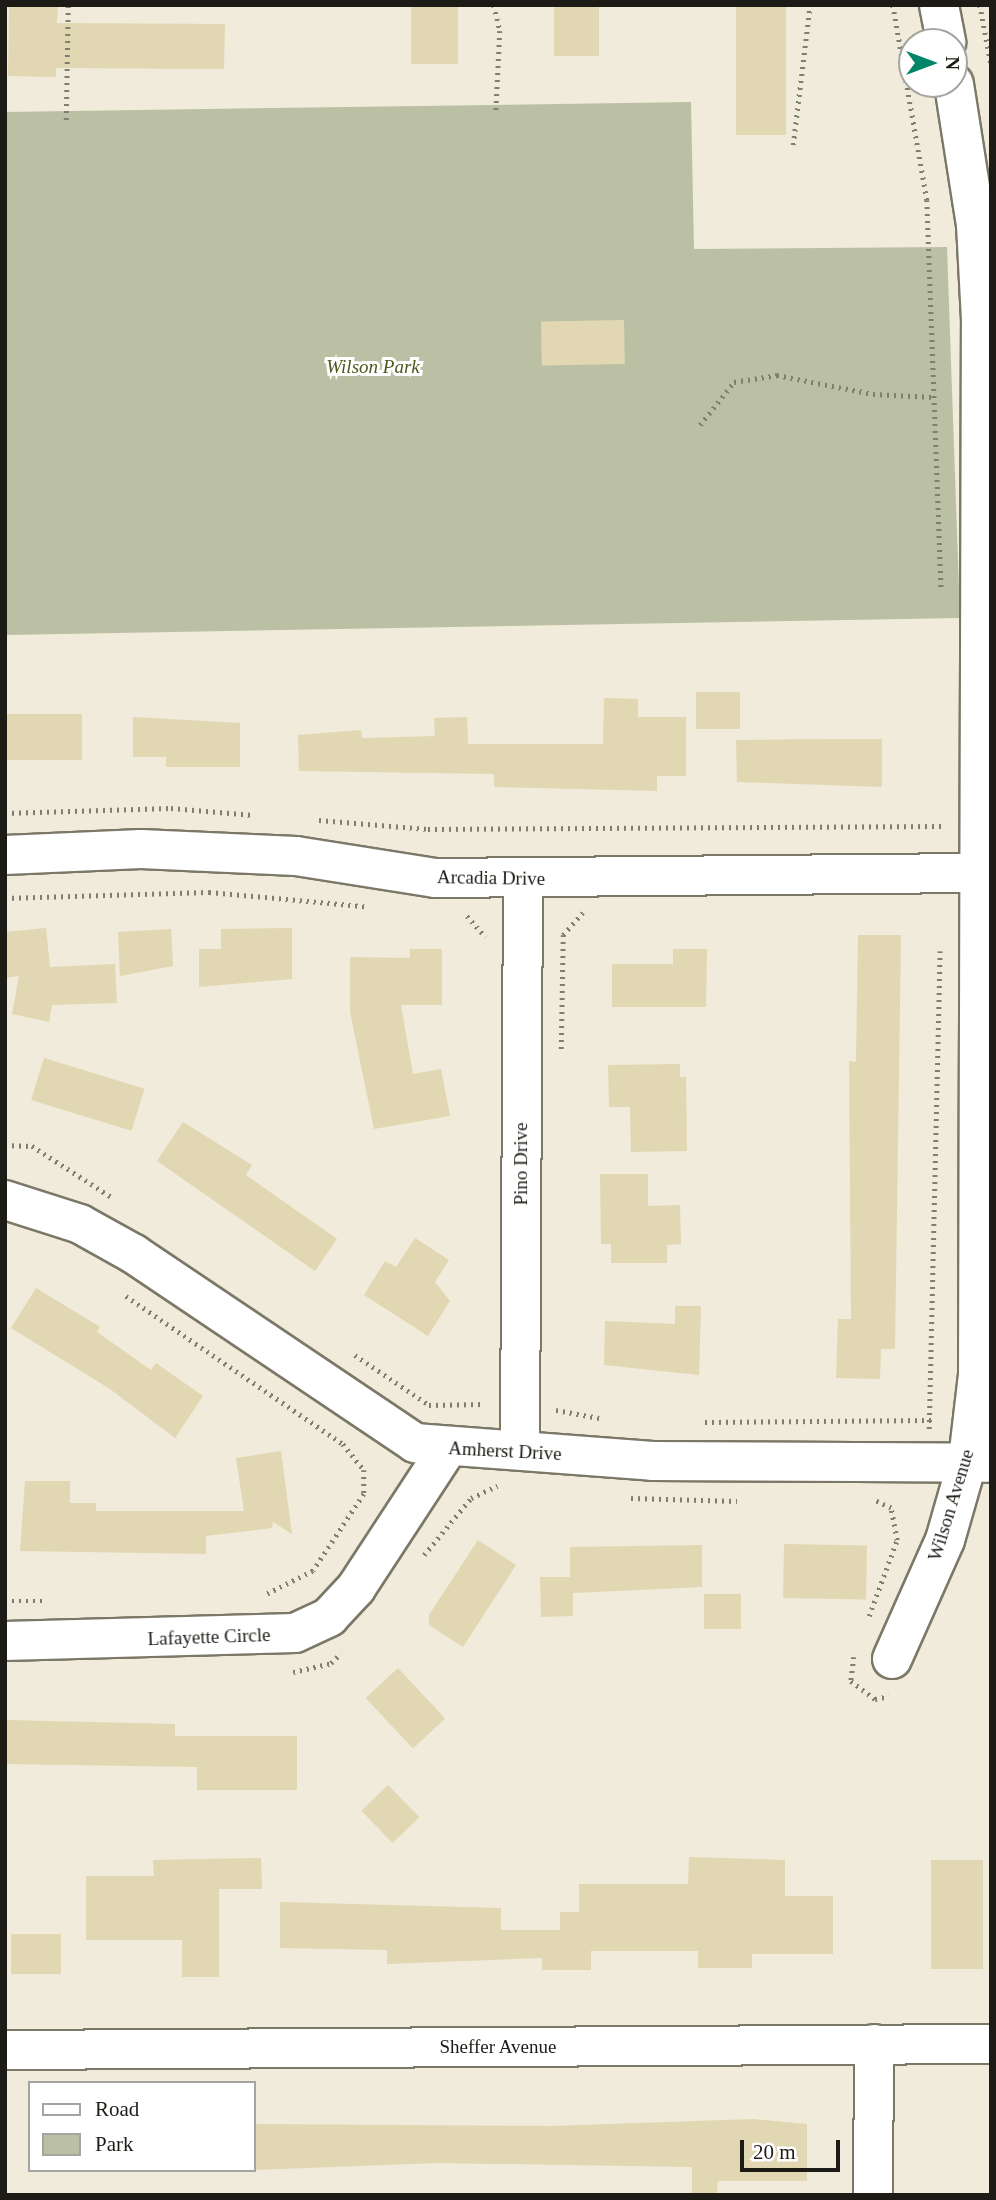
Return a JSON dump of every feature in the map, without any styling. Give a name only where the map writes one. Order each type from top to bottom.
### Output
[{"type":"street","points":[[939,5],[943,28]]},
{"type":"street","name":"Wilson Avenue","points":[[894,1677],[945,1540],[979,1461],[973,1420],[960,873],[981,320],[968,100]]},
{"type":"street","name":"Arcadia Drive","points":[[5,855],[141,849],[283,856],[435,878],[960,873]]},
{"type":"street","name":"Pino Drive","points":[[520,1449],[544,1404],[523,879]]},
{"type":"street","name":"Amherst Drive","points":[[5,1200],[80,1224],[134,1254],[384,1425],[447,1449],[520,1449],[652,1461],[979,1461]]},
{"type":"street","name":"Lafayette Circle","points":[[5,1641],[295,1633],[329,1617],[356,1588],[447,1449]]},
{"type":"street","points":[[873,2195],[874,2044]]},
{"type":"street","name":"Sheffer Avenue","points":[[5,2050],[991,2044]]},
{"type":"path","points":[[66,120],[68,5]]},
{"type":"path","points":[[494,5],[500,31],[496,112]]},
{"type":"path","points":[[793,145],[810,5]]},
{"type":"path","points":[[893,5],[927,200],[941,604]]},
{"type":"path","points":[[980,5],[991,64]]},
{"type":"path","points":[[701,425],[734,382],[776,375],[873,394],[934,397]]},
{"type":"path","points":[[5,813],[171,808],[266,816]]},
{"type":"path","points":[[942,812],[960,827]]},
{"type":"path","points":[[306,819],[428,829],[960,827]]},
{"type":"path","points":[[960,827],[960,873]]},
{"type":"path","points":[[5,898],[209,892],[374,907]]},
{"type":"path","points":[[561,1061],[563,935],[582,912],[593,909]]},
{"type":"path","points":[[457,915],[471,916],[486,935],[486,948]]},
{"type":"path","points":[[926,1461],[940,945]]},
{"type":"path","points":[[5,1146],[32,1146],[124,1205]]},
{"type":"path","points":[[119,1291],[343,1444],[364,1470],[364,1494],[313,1571],[257,1597]]},
{"type":"path","points":[[342,1347],[429,1405],[544,1404],[614,1421]]},
{"type":"path","points":[[695,1422],[973,1420]]},
{"type":"path","points":[[420,1560],[471,1498],[512,1486]]},
{"type":"path","points":[[626,1497],[747,1500]]},
{"type":"path","points":[[858,1499],[891,1507],[897,1540],[866,1623]]},
{"type":"path","points":[[5,1601],[59,1601]]},
{"type":"path","points":[[281,1672],[331,1664],[350,1643]]},
{"type":"path","points":[[858,1645],[851,1681],[875,1699],[894,1677]]},
{"type":"green space","name":"Wilson Park","points":[[691,102],[694,249],[947,247],[960,618],[5,635],[5,112]]},
{"type":"building","points":[[9,5],[58,5],[57,23],[225,24],[224,69],[56,68],[56,77],[8,76]]},
{"type":"building","points":[[411,5],[458,5],[458,64],[411,64]]},
{"type":"building","points":[[554,5],[599,5],[599,56],[554,56]]},
{"type":"building","points":[[736,5],[786,5],[786,135],[736,135]]},
{"type":"building","points":[[624,320],[625,364],[542,365],[541,321]]},
{"type":"building","points":[[696,692],[740,692],[740,729],[696,729]]},
{"type":"building","points":[[604,698],[638,699],[638,717],[686,717],[686,776],[657,776],[657,791],[494,787],[494,774],[299,771],[298,735],[361,730],[362,738],[435,736],[434,718],[467,717],[468,744],[603,744]]},
{"type":"building","points":[[5,714],[82,714],[82,760],[5,760]]},
{"type":"building","points":[[133,717],[240,723],[240,767],[166,767],[166,757],[133,757]]},
{"type":"building","points":[[882,739],[882,787],[737,782],[736,740]]},
{"type":"building","points":[[46,928],[50,967],[115,964],[117,1003],[52,1005],[49,1022],[12,1014],[19,976],[5,978],[5,932]]},
{"type":"building","points":[[292,928],[292,979],[199,987],[199,949],[221,949],[221,929]]},
{"type":"building","points":[[171,929],[173,966],[120,976],[118,932]]},
{"type":"building","points":[[858,935],[901,935],[895,1349],[881,1349],[880,1379],[836,1378],[838,1319],[851,1319],[849,1061],[856,1062]]},
{"type":"building","points":[[410,949],[442,949],[442,1005],[401,1005],[413,1074],[441,1069],[450,1116],[374,1129],[350,1012],[350,957],[410,958]]},
{"type":"building","points":[[673,949],[707,949],[706,1007],[612,1007],[612,964],[673,964]]},
{"type":"building","points":[[44,1058],[144,1089],[132,1131],[31,1100]]},
{"type":"building","points":[[680,1064],[680,1077],[686,1077],[687,1151],[631,1152],[630,1107],[609,1107],[608,1065]]},
{"type":"building","points":[[183,1122],[252,1165],[246,1175],[337,1239],[315,1271],[157,1161]]},
{"type":"building","points":[[600,1174],[648,1174],[648,1206],[680,1205],[681,1244],[667,1245],[667,1263],[611,1263],[611,1244],[601,1244]]},
{"type":"building","points":[[415,1238],[449,1260],[435,1282],[450,1301],[428,1336],[364,1295],[385,1261],[396,1267]]},
{"type":"building","points":[[36,1288],[100,1327],[97,1332],[151,1370],[156,1363],[203,1396],[175,1438],[110,1389],[11,1328]]},
{"type":"building","points":[[675,1306],[701,1306],[699,1375],[604,1365],[605,1321],[675,1324]]},
{"type":"building","points":[[281,1451],[292,1534],[273,1522],[272,1528],[206,1536],[206,1554],[20,1551],[25,1481],[70,1481],[70,1503],[96,1503],[96,1511],[244,1511],[236,1458]]},
{"type":"building","points":[[478,1540],[516,1565],[463,1647],[429,1625],[429,1615]]},
{"type":"building","points":[[784,1544],[867,1545],[866,1599],[783,1598]]},
{"type":"building","points":[[702,1545],[702,1587],[573,1593],[573,1616],[541,1617],[540,1577],[570,1577],[570,1547]]},
{"type":"building","points":[[704,1594],[741,1594],[741,1629],[704,1629]]},
{"type":"building","points":[[398,1668],[445,1718],[413,1748],[366,1698]]},
{"type":"building","points":[[5,1720],[175,1724],[175,1736],[297,1736],[297,1790],[197,1790],[197,1767],[5,1764]]},
{"type":"building","points":[[388,1785],[419,1817],[393,1843],[361,1811]]},
{"type":"building","points":[[689,1857],[785,1860],[785,1896],[833,1896],[833,1954],[752,1954],[752,1968],[698,1968],[698,1951],[591,1951],[591,1970],[542,1970],[542,1958],[387,1964],[387,1950],[280,1948],[280,1902],[501,1908],[501,1930],[560,1930],[560,1912],[579,1912],[579,1884],[688,1884]]},
{"type":"building","points":[[261,1858],[262,1889],[219,1889],[219,1977],[182,1977],[182,1940],[86,1940],[86,1876],[154,1876],[153,1860]]},
{"type":"building","points":[[931,1860],[983,1860],[983,1969],[931,1969]]},
{"type":"building","points":[[11,1934],[61,1934],[61,1974],[11,1974]]},
{"type":"building","points":[[754,2119],[807,2124],[807,2181],[718,2181],[717,2195],[692,2195],[692,2167],[437,2163],[256,2170],[256,2124],[552,2126]]}]
